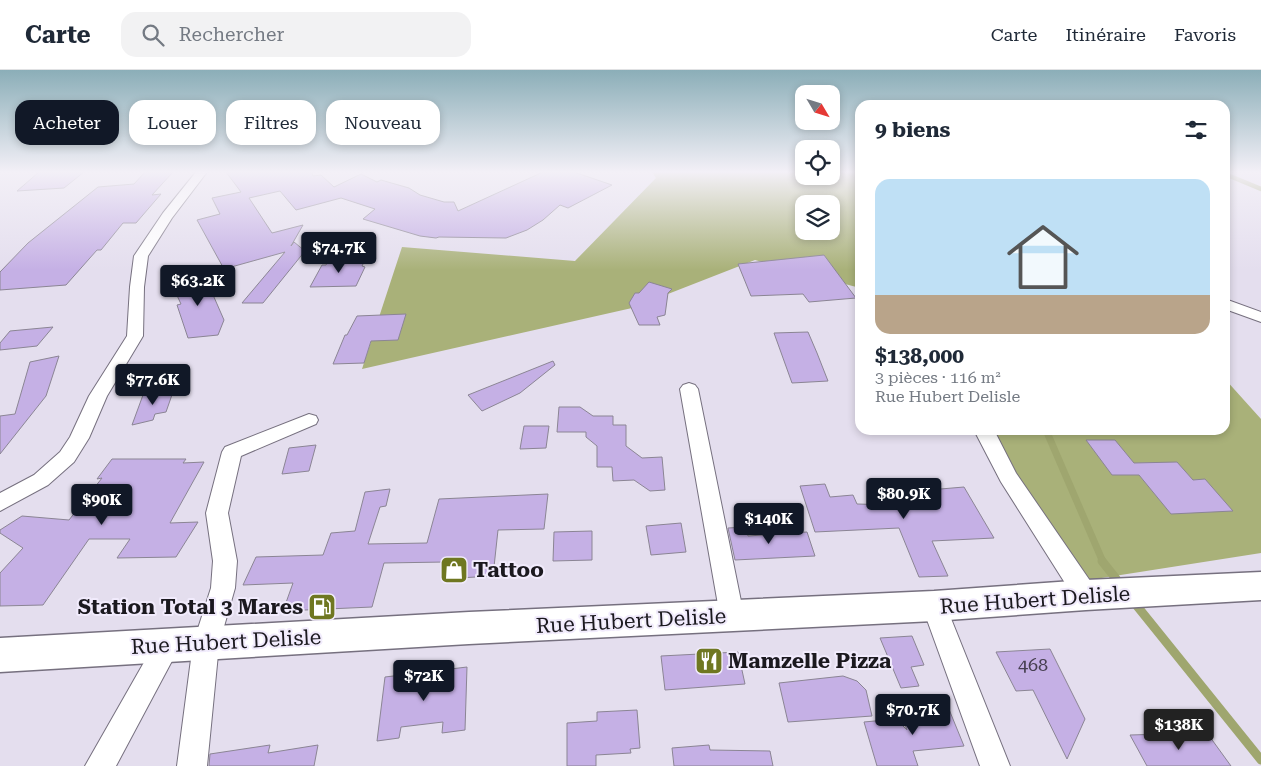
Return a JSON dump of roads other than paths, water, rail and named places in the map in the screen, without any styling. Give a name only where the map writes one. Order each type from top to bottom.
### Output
[{"type":"main road","name":"Rue Hubert Delisle","points":[[0,655],[168,644],[206,644],[934,606],[1261,586]]},
{"type":"street","points":[[0,503],[40,480],[67,457],[79,438],[98,396],[135,336],[137,287],[141,256],[176,204]]},
{"type":"street","points":[[1230,306],[1261,317]]},
{"type":"street","points":[[689,389],[732,616]]},
{"type":"street","points":[[192,766],[206,644],[224,588],[225,561],[217,513],[232,452],[308,420]]},
{"type":"street","points":[[987,435],[1008,476],[1094,595]]},
{"type":"street","points":[[934,606],[996,766]]},
{"type":"street","points":[[100,766],[168,644]]},
{"type":"waterway","points":[[1048,435],[1103,562]]},
{"type":"waterway","points":[[1102,561],[1121,585]]},
{"type":"waterway","points":[[1133,601],[1261,760]]},
{"type":"place","name":"Tattoo","points":[[454,570]]},
{"type":"place","name":"Station Total 3 Mares","points":[[322,607]]},
{"type":"place","name":"Mamzelle Pizza","points":[[709,661]]}]
